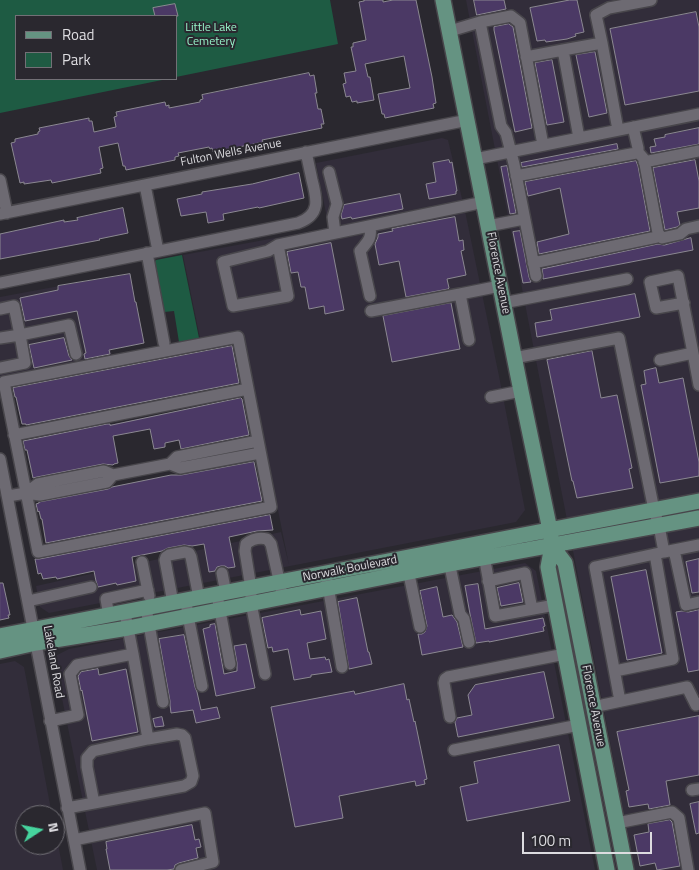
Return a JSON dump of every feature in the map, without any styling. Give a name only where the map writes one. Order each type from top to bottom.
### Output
[{"type":"main road","name":"Florence Avenue","points":[[443,0],[550,530],[552,546],[548,567],[607,870]]},
{"type":"main road","name":"Norwalk Boulevard","points":[[483,551],[550,530],[699,501]]},
{"type":"main road","name":"Norwalk Boulevard","points":[[0,636],[35,636],[187,604],[251,596],[448,557],[483,551],[552,546],[699,518]]},
{"type":"main road","name":"Florence Avenue","points":[[552,546],[564,563],[626,870]]},
{"type":"main road","name":"Norwalk Boulevard","points":[[187,604],[221,599]]},
{"type":"main road","name":"Norwalk Boulevard","points":[[0,651],[35,636],[109,616],[127,618]]},
{"type":"street","points":[[618,130],[596,15],[609,8],[652,0]]},
{"type":"street","points":[[450,31],[480,22],[511,16],[520,24],[543,145]]},
{"type":"street","points":[[480,22],[501,126],[506,133],[516,176],[536,276]]},
{"type":"street","points":[[526,57],[602,43]]},
{"type":"street","points":[[562,50],[579,138]]},
{"type":"street","points":[[475,160],[699,114]]},
{"type":"street","name":"Fulton Wells Avenue","points":[[4,213],[468,120]]},
{"type":"street","points":[[633,127],[638,152],[644,159],[658,233],[662,238],[680,234],[686,229],[699,226]]},
{"type":"street","points":[[644,162],[699,151]]},
{"type":"street","points":[[0,283],[298,223],[311,216],[316,208],[317,199],[306,152]]},
{"type":"street","points":[[516,176],[638,152]]},
{"type":"street","points":[[329,172],[337,204],[333,217],[335,233]]},
{"type":"street","points":[[0,180],[4,213]]},
{"type":"street","points":[[145,185],[164,342]]},
{"type":"street","points":[[278,245],[288,296],[233,306],[223,262],[268,251],[278,245],[484,202]]},
{"type":"street","points":[[488,226],[524,219]]},
{"type":"street","points":[[370,226],[371,235],[360,251],[370,296]]},
{"type":"street","points":[[533,263],[653,239],[657,237],[658,233]]},
{"type":"street","points":[[504,303],[627,279]]},
{"type":"street","points":[[371,311],[500,286]]},
{"type":"street","points":[[460,294],[469,340]]},
{"type":"street","points":[[684,303],[699,385]]},
{"type":"street","points":[[0,309],[14,306],[25,364],[0,368]]},
{"type":"street","points":[[0,338],[69,325],[76,354]]},
{"type":"street","points":[[238,337],[271,506],[38,552],[14,435],[4,382],[238,337]]},
{"type":"street","points":[[514,358],[619,338],[664,552],[673,660],[615,671]]},
{"type":"street","points":[[660,360],[692,353]]},
{"type":"street","points":[[14,435],[248,389]]},
{"type":"street","points":[[491,397],[521,391]]},
{"type":"street","points":[[8,496],[26,493],[40,495],[107,482],[114,475],[170,464],[177,457],[259,447]]},
{"type":"street","name":"Lakeland Road","points":[[0,459],[80,870]]},
{"type":"street","points":[[265,674],[245,551],[246,544],[251,540],[268,539],[271,544],[281,590]]},
{"type":"street","points":[[620,701],[595,567],[699,545]]},
{"type":"street","points":[[483,551],[495,616],[555,605]]},
{"type":"street","points":[[664,552],[686,605],[699,602]]},
{"type":"street","points":[[448,557],[460,614],[464,619],[469,642]]},
{"type":"street","points":[[142,562],[148,590],[149,613],[163,702]]},
{"type":"street","points":[[407,565],[420,627]]},
{"type":"street","points":[[222,573],[221,599],[230,664]]},
{"type":"street","points":[[488,582],[525,573],[532,609]]},
{"type":"street","points":[[327,581],[342,667]]},
{"type":"street","points":[[28,601],[91,588]]},
{"type":"street","points":[[109,616],[106,599],[148,590]]},
{"type":"street","points":[[124,595],[148,739]]},
{"type":"street","points":[[187,604],[202,686]]},
{"type":"street","points":[[50,721],[78,715],[70,674],[77,664],[133,654]]},
{"type":"street","points":[[450,718],[444,683],[448,677],[565,654]]},
{"type":"street","points":[[593,707],[687,687],[696,705],[699,704]]},
{"type":"street","points":[[454,750],[579,725]]},
{"type":"street","points":[[67,808],[94,803],[184,786],[191,782],[193,776],[185,738],[177,734],[92,751],[87,758],[87,767],[94,803]]},
{"type":"street","points":[[617,823],[672,812],[679,818],[687,870]]},
{"type":"street","points":[[74,840],[205,813],[213,862],[181,870]]},
{"type":"shaded area","points":[[466,0],[699,0],[699,870],[635,870]]},
{"type":"shaded area","points":[[442,138],[448,140],[465,211],[525,510],[516,522],[49,613],[40,607],[36,586],[281,532],[289,565],[242,331],[200,338],[183,255],[329,228],[316,163]]},
{"type":"shaded area","points":[[97,279],[112,356],[0,378],[0,297]]},
{"type":"shaded area","points":[[525,563],[536,571],[595,870],[97,870],[55,664],[57,655],[69,649]]},
{"type":"shaded area","points":[[15,661],[24,667],[50,805],[15,805],[15,855],[60,855],[63,870],[0,870],[0,664]]},
{"type":"green space","name":"Little Lake Cemetery","points":[[0,0],[330,0],[338,44],[178,77],[178,15],[15,15],[15,80],[162,80],[0,113]]},
{"type":"green space","points":[[182,255],[199,338],[179,342],[174,311],[164,312],[154,263],[156,260]]},
{"type":"building","points":[[364,0],[383,0],[383,2],[416,0],[432,77],[436,103],[433,104],[434,108],[385,118],[384,114],[382,114],[378,94],[410,88],[404,56],[365,64],[368,77],[370,77],[374,100],[357,103],[357,101],[352,102],[350,96],[346,97],[343,84],[346,83],[344,73],[356,71],[351,47],[353,47],[353,43],[366,40],[359,2]]},
{"type":"building","points":[[474,0],[504,0],[506,9],[477,15]]},
{"type":"building","points":[[577,0],[584,32],[575,34],[576,36],[567,39],[546,42],[545,40],[537,41],[530,8]]},
{"type":"building","points":[[175,4],[178,15],[155,15],[153,8]]},
{"type":"building","points":[[696,12],[699,27],[699,91],[625,105],[610,29]]},
{"type":"building","points":[[509,24],[513,27],[532,128],[515,132],[494,30],[494,27]]},
{"type":"building","points":[[595,52],[607,113],[589,117],[576,55]]},
{"type":"building","points":[[552,60],[564,122],[547,125],[535,63]]},
{"type":"building","points":[[309,73],[310,76],[314,75],[318,109],[321,109],[324,124],[321,124],[322,128],[213,152],[212,148],[210,149],[209,147],[178,153],[179,156],[175,157],[175,160],[126,170],[125,166],[123,166],[118,143],[99,147],[103,168],[100,169],[101,173],[52,183],[51,180],[20,183],[11,143],[15,142],[15,139],[38,134],[39,128],[89,118],[89,121],[92,121],[94,132],[116,127],[114,117],[117,116],[116,112],[165,102],[166,106],[169,105],[169,108],[200,102],[203,99],[202,95]]},
{"type":"building","points":[[699,128],[699,144],[651,153],[650,147],[656,146],[654,139]]},
{"type":"building","points":[[617,144],[618,149],[522,167],[521,163]]},
{"type":"building","points":[[449,160],[450,163],[452,162],[456,194],[429,199],[426,184],[436,182],[433,163]]},
{"type":"building","points":[[695,160],[699,181],[699,208],[677,212],[680,225],[665,230],[653,168]]},
{"type":"building","points":[[636,161],[650,231],[539,254],[537,242],[569,234],[560,188],[528,196],[525,182]]},
{"type":"building","points":[[507,166],[516,213],[510,214],[501,167]]},
{"type":"building","points":[[299,173],[304,198],[223,214],[224,220],[208,223],[206,212],[181,216],[177,199],[202,194],[202,192],[252,184]]},
{"type":"building","points":[[400,194],[403,209],[352,219],[351,217],[342,219],[341,215],[344,205]]},
{"type":"building","points":[[123,208],[128,233],[0,259],[0,234],[64,220],[64,222],[78,220],[77,218]]},
{"type":"building","points":[[455,217],[459,241],[463,240],[464,250],[461,251],[466,275],[447,279],[448,289],[406,297],[399,261],[379,265],[375,244],[378,234],[393,231],[392,229]]},
{"type":"building","points":[[520,231],[531,282],[523,283],[513,232]]},
{"type":"building","points":[[691,238],[693,250],[543,279],[542,269]]},
{"type":"building","points":[[331,243],[344,310],[325,314],[324,306],[309,309],[305,287],[301,287],[298,272],[291,273],[287,252]]},
{"type":"building","points":[[130,274],[144,343],[109,350],[110,354],[85,359],[84,354],[86,353],[77,311],[25,321],[20,298],[58,290],[58,286]]},
{"type":"building","points":[[635,294],[640,317],[537,337],[535,323],[552,320],[550,310]]},
{"type":"building","points":[[451,303],[460,349],[392,362],[383,316]]},
{"type":"building","points":[[64,338],[72,360],[34,368],[29,345]]},
{"type":"building","points":[[232,346],[239,383],[26,425],[22,424],[13,388]]},
{"type":"building","points":[[592,351],[601,398],[617,395],[632,468],[629,469],[633,488],[577,498],[547,360]]},
{"type":"building","points":[[656,368],[659,383],[683,378],[699,462],[699,476],[660,483],[641,385],[646,384],[644,371]]},
{"type":"building","points":[[241,398],[249,435],[181,449],[179,440],[165,443],[165,447],[154,449],[150,429],[113,436],[118,463],[113,465],[103,464],[33,478],[27,450],[25,450],[23,441]]},
{"type":"building","points":[[254,462],[262,501],[46,543],[42,519],[36,504],[39,502],[171,475],[181,475]]},
{"type":"building","points":[[270,515],[273,530],[257,531],[229,537],[235,567],[221,566],[217,567],[215,571],[209,572],[204,544],[184,545],[132,557],[136,581],[117,585],[116,583],[98,587],[94,571],[57,579],[56,577],[43,579],[41,573],[38,574],[35,559]]},
{"type":"building","points":[[699,559],[699,592],[692,593],[686,562]]},
{"type":"building","points":[[646,570],[662,653],[627,660],[611,577]]},
{"type":"building","points":[[0,583],[3,583],[10,615],[8,615],[9,618],[0,620]]},
{"type":"building","points":[[519,583],[523,602],[501,606],[497,588]]},
{"type":"building","points":[[478,584],[485,629],[543,618],[544,631],[476,643],[465,586]]},
{"type":"building","points":[[437,587],[443,617],[452,615],[457,622],[463,647],[422,655],[418,634],[425,632],[427,626],[420,591]]},
{"type":"building","points":[[357,598],[372,664],[349,669],[338,602]]},
{"type":"building","points":[[300,610],[301,615],[321,611],[326,639],[307,643],[310,659],[325,657],[326,660],[329,659],[332,672],[294,680],[288,649],[273,652],[272,647],[268,648],[262,618]]},
{"type":"building","points":[[699,610],[699,670],[688,672],[676,612]]},
{"type":"building","points":[[215,624],[224,674],[237,671],[234,646],[246,644],[255,688],[216,696],[203,629]]},
{"type":"building","points":[[184,635],[201,710],[217,707],[220,718],[196,723],[193,710],[171,713],[159,639]]},
{"type":"building","points":[[98,669],[99,675],[126,669],[138,732],[92,741],[78,676],[81,672]]},
{"type":"building","points":[[544,672],[554,718],[458,737],[455,722],[457,718],[472,715],[468,695],[475,685]]},
{"type":"building","points":[[404,684],[407,700],[409,699],[415,721],[427,779],[424,780],[425,784],[416,786],[415,781],[339,796],[343,818],[295,827],[271,707],[354,691],[355,694]]},
{"type":"building","points":[[699,716],[699,775],[666,781],[670,805],[649,809],[648,804],[629,807],[626,791],[629,790],[617,732]]},
{"type":"building","points":[[162,717],[164,726],[155,727],[153,719]]},
{"type":"building","points":[[559,745],[570,801],[467,821],[460,787],[478,783],[474,762]]},
{"type":"building","points":[[699,802],[699,833],[696,834],[690,804]]},
{"type":"building","points":[[670,820],[672,822],[680,866],[657,870],[655,863],[640,866],[634,835],[649,832],[648,824]]},
{"type":"building","points":[[192,825],[195,840],[199,839],[201,847],[196,848],[198,858],[179,863],[175,865],[174,869],[167,870],[110,870],[106,842]]}]
